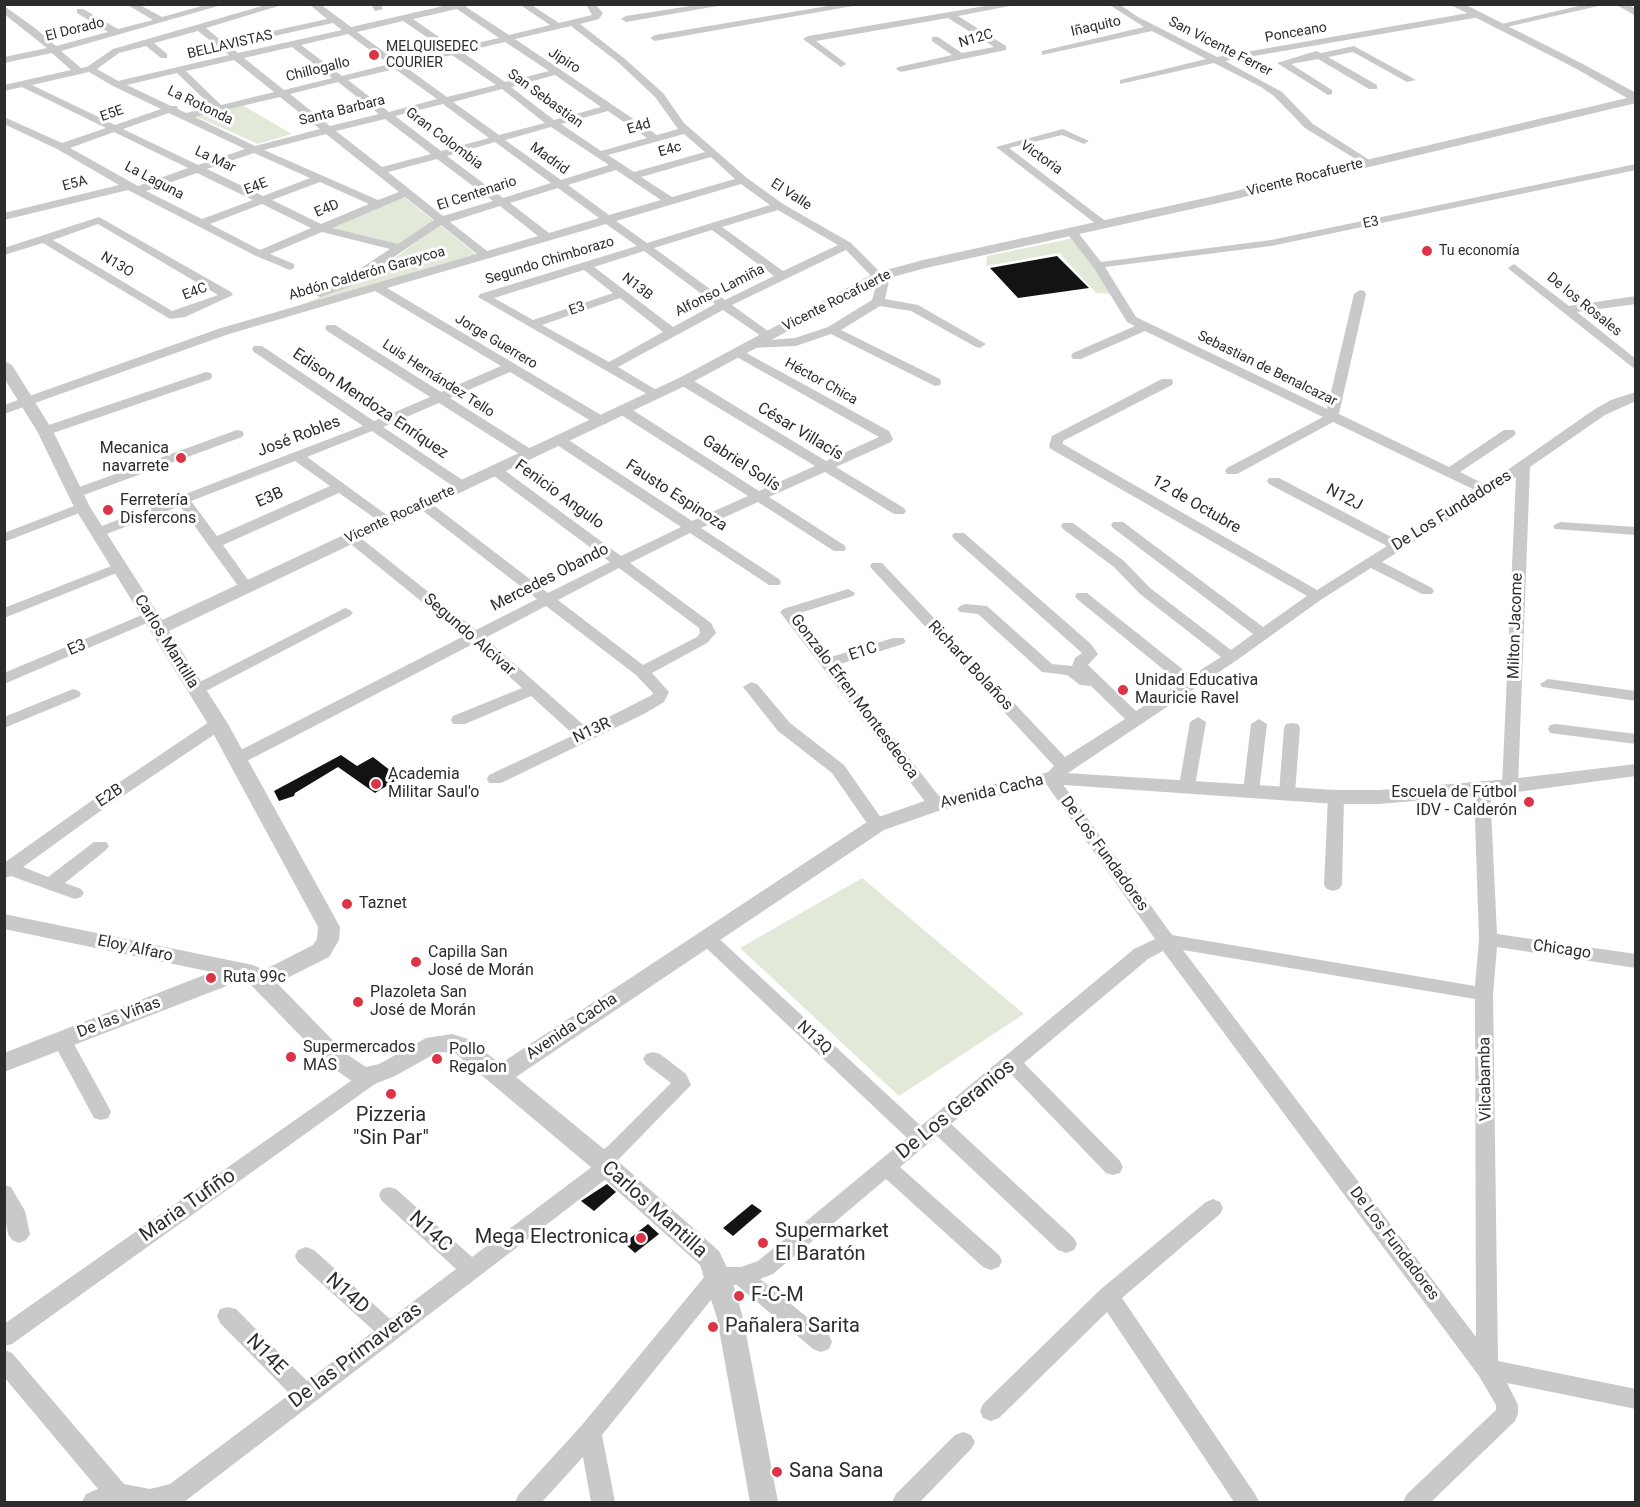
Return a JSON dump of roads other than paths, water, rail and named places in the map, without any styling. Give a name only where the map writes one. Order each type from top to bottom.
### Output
[{"type":"street","points":[[14,4],[4,8],[78,71]]},
{"type":"street","points":[[130,4],[162,21]]},
{"type":"street","name":"El Dorado","points":[[5,59],[53,50],[162,21],[204,6],[221,4]]},
{"type":"street","points":[[4,88],[90,69],[110,53],[281,4]]},
{"type":"street","name":"Madrid","points":[[313,4],[723,305],[761,341]]},
{"type":"street","points":[[523,4],[557,26]]},
{"type":"street","points":[[655,38],[694,16],[724,4]]},
{"type":"street","points":[[798,4],[810,13]]},
{"type":"street","points":[[626,19],[810,13],[860,4]]},
{"type":"street","points":[[841,64],[810,43],[808,39],[1016,4]]},
{"type":"street","name":"San Vicente Ferrer","points":[[1112,4],[1272,89],[1309,126],[1367,163]]},
{"type":"street","points":[[1454,4],[1580,66],[1635,99]]},
{"type":"street","points":[[1560,4],[1573,11]]},
{"type":"street","points":[[1498,26],[1603,4]]},
{"type":"street","points":[[1619,4],[1635,13]]},
{"type":"street","name":"BELLAVISTAS","points":[[117,84],[462,5]]},
{"type":"street","name":"Jipiro","points":[[462,5],[505,39],[654,138]]},
{"type":"street","name":"Chillogallo","points":[[187,116],[596,17],[598,13],[592,5]]},
{"type":"street","points":[[80,11],[117,33]]},
{"type":"street","points":[[252,12],[261,19]]},
{"type":"street","name":"Ponceano","points":[[1124,82],[1214,60],[1474,15]]},
{"type":"street","name":"N12C","points":[[901,69],[1003,47],[951,16]]},
{"type":"street","name":"San Sebastian","points":[[405,18],[503,85],[553,124],[670,201]]},
{"type":"street","points":[[221,45],[334,20]]},
{"type":"street","name":"El Valle","points":[[573,22],[622,61],[659,96],[680,125],[743,180],[778,206],[847,246],[880,276]]},
{"type":"street","points":[[271,25],[280,32]]},
{"type":"street","points":[[199,27],[485,255]]},
{"type":"street","name":"Iñaquito","points":[[1045,53],[1154,28]]},
{"type":"street","points":[[935,39],[961,57]]},
{"type":"street","points":[[147,42],[164,56]]},
{"type":"street","name":"Gran Colombia","points":[[294,44],[547,237]]},
{"type":"street","points":[[1303,45],[1373,87]]},
{"type":"street","points":[[1328,92],[1282,63],[1354,49],[1411,80]]},
{"type":"street","name":"La Rotonda","points":[[90,69],[254,149],[377,204]]},
{"type":"street","points":[[179,70],[219,108]]},
{"type":"street","name":"Santa Barbara","points":[[133,188],[254,149],[557,72]]},
{"type":"street","name":"La Mar","points":[[23,84],[320,228],[400,248]]},
{"type":"street","name":"Vicente Rocafuerte","points":[[154,623],[246,587],[601,421],[739,353],[880,276],[1635,99]]},
{"type":"street","name":"E5E","points":[[61,147],[172,108]]},
{"type":"street","points":[[380,171],[609,108]]},
{"type":"street","name":"La Laguna","points":[[4,120],[61,147],[133,188],[260,254],[290,266]]},
{"type":"street","name":"E4d","points":[[600,154],[686,130]]},
{"type":"street","name":"Victoria","points":[[1084,141],[1066,132],[1059,132],[1001,147],[1104,225]]},
{"type":"street","name":"E4c","points":[[633,176],[714,153]]},
{"type":"street","name":"El Centenario","points":[[225,330],[347,283],[440,221],[618,166]]},
{"type":"street","name":"E3","points":[[1105,264],[1271,243],[1635,167]]},
{"type":"street","name":"E4E","points":[[202,223],[321,178]]},
{"type":"street","name":"Abdón Calderón Garaycoa","points":[[4,410],[225,330],[743,180]]},
{"type":"street","name":"E5A","points":[[4,219],[133,188]]},
{"type":"street","name":"E4D","points":[[260,254],[405,193]]},
{"type":"street","name":"Segundo Chimborazo","points":[[657,394],[484,297],[778,206]]},
{"type":"street","name":"E4C","points":[[44,239],[99,220],[227,295],[175,316]]},
{"type":"street","points":[[713,226],[782,276]]},
{"type":"street","name":"Sebastian de Benalcazar","points":[[1072,232],[1099,267],[1131,319],[1449,472],[1490,488],[1522,495]]},
{"type":"street","points":[[4,252],[44,239]]},
{"type":"street","name":"N13O","points":[[44,239],[175,316]]},
{"type":"street","name":"Alfonso Lamiña","points":[[608,367],[723,305],[847,246]]},
{"type":"street","name":"N13B","points":[[586,266],[670,333]]},
{"type":"street","name":"De los Rosales","points":[[1514,268],[1635,366]]},
{"type":"street","points":[[761,341],[796,342],[831,330],[878,302],[884,285],[880,276]]},
{"type":"street","name":"Jorge Guerrero","points":[[377,287],[601,421]]},
{"type":"street","name":"E3","points":[[532,324],[621,294]]},
{"type":"street","points":[[1232,471],[1332,417],[1360,294]]},
{"type":"street","points":[[1567,310],[1635,300]]},
{"type":"street","points":[[878,302],[914,308],[980,344]]},
{"type":"street","points":[[1077,356],[1145,326]]},
{"type":"street","name":"Luis Hernández Tello","points":[[332,328],[529,454]]},
{"type":"street","points":[[831,330],[935,382]]},
{"type":"street","name":"Edison Mendoza Enríquez","points":[[258,349],[462,486]]},
{"type":"street","name":"Héctor Chica","points":[[739,353],[881,432],[886,439]]},
{"type":"street","name":"Carlos Mantilla","points":[[4,365],[45,431],[79,500],[218,724],[326,920],[330,933],[321,951],[262,981]]},
{"type":"street","name":"José Robles","points":[[99,532],[374,426],[510,367]]},
{"type":"street","points":[[45,431],[206,376]]},
{"type":"street","name":"César Villacís","points":[[684,381],[899,511]]},
{"type":"street","name":"12 de Octubre","points":[[1167,382],[1063,436],[1058,439],[1056,446],[1317,596]]},
{"type":"street","name":"De Los Fundadores","points":[[1415,1503],[1507,1414],[1508,1405],[1488,1369],[1166,941],[1057,772],[1231,657],[1317,596],[1490,488],[1609,407],[1635,396]]},
{"type":"street","name":"Gabriel Solís","points":[[624,410],[839,548]]},
{"type":"street","points":[[4,538],[79,500],[237,434]]},
{"type":"street","points":[[1449,472],[1509,434]]},
{"type":"street","name":"Mercedes Obando","points":[[237,759],[620,562],[758,496],[826,468],[886,439]]},
{"type":"street","name":"Fausto Espinoza","points":[[559,440],[774,582]]},
{"type":"street","points":[[297,456],[388,521]]},
{"type":"street","name":"Milton Jacome","points":[[1510,786],[1523,466]]},
{"type":"street","name":"Fenicio Angulo","points":[[495,470],[699,619],[709,631],[702,640],[642,672]]},
{"type":"street","name":"N12J","points":[[1274,481],[1396,546]]},
{"type":"street","name":"E3B","points":[[214,543],[340,487]]},
{"type":"street","points":[[183,500],[246,587]]},
{"type":"street","points":[[423,504],[642,672]]},
{"type":"street","points":[[1118,525],[1263,634]]},
{"type":"street","points":[[1068,526],[1119,564],[1145,591],[1231,657]]},
{"type":"street","points":[[1560,526],[1635,531]]},
{"type":"street","points":[[959,536],[1086,647],[1090,654],[1079,663],[1080,666],[1134,722]]},
{"type":"street","name":"Segundo Alcívar","points":[[352,538],[475,637],[584,735]]},
{"type":"street","points":[[1370,562],[1427,591]]},
{"type":"street","name":"Richard Bolaños","points":[[877,566],[1057,772]]},
{"type":"street","points":[[4,614],[119,567]]},
{"type":"street","name":"Gonzalo Efren Montesdeoca","points":[[848,593],[788,612],[936,804]]},
{"type":"street","points":[[1082,596],[1191,684]]},
{"type":"street","points":[[965,609],[978,608],[985,611],[1048,669],[1074,672],[1134,722]]},
{"type":"street","points":[[196,690],[345,613]]},
{"type":"street","name":"E3","points":[[4,679],[154,623]]},
{"type":"street","name":"E1C","points":[[829,663],[898,641]]},
{"type":"street","name":"N13R","points":[[495,779],[638,710],[660,696],[660,689],[642,672]]},
{"type":"street","points":[[1548,684],[1635,696]]},
{"type":"street","points":[[751,687],[784,727],[838,769],[878,825]]},
{"type":"street","points":[[459,720],[532,690]]},
{"type":"street","points":[[4,723],[73,694]]},
{"type":"street","points":[[1187,786],[1197,722]]},
{"type":"street","name":"E2B","points":[[7,869],[218,724]]},
{"type":"street","points":[[1251,791],[1259,724]]},
{"type":"street","points":[[1287,793],[1292,728]]},
{"type":"street","points":[[1556,729],[1635,739]]},
{"type":"street","name":"Avenida Cacha","points":[[498,1077],[878,825],[936,804],[1057,772],[1187,786],[1336,798],[1482,789],[1635,770]]},
{"type":"street","name":"Vilcabamba","points":[[1482,789],[1488,939],[1484,994],[1488,1369]]},
{"type":"street","points":[[1333,885],[1336,798]]},
{"type":"street","points":[[51,884],[100,846]]},
{"type":"street","points":[[7,869],[75,893]]},
{"type":"street","name":"Eloy Alfaro","points":[[4,921],[253,973],[262,981]]},
{"type":"street","name":"N13Q","points":[[707,938],[920,1138]]},
{"type":"street","name":"Chicago","points":[[1488,939],[1635,961]]},
{"type":"street","points":[[1166,941],[1484,994]]},
{"type":"street","name":"De Los Geranios","points":[[527,1503],[730,1276],[765,1268],[1141,954],[1166,941]]},
{"type":"street","name":"De las Viñas","points":[[4,1062],[216,981],[232,970]]},
{"type":"street","points":[[262,981],[352,1072],[361,1076],[372,1076]]},
{"type":"street","points":[[62,1040],[101,1112]]},
{"type":"street","name":"Carlos Mantilla","points":[[372,1076],[434,1044],[452,1043],[463,1046],[604,1164],[730,1276],[740,1364],[764,1503]]},
{"type":"street","name":"De las Primaveras","points":[[116,1492],[150,1500],[176,1494],[471,1270],[604,1164],[681,1085],[679,1079],[653,1059]]},
{"type":"street","points":[[1012,1064],[1113,1167]]},
{"type":"street","name":"Maria Tufiño","points":[[4,1337],[372,1076]]},
{"type":"street","points":[[939,1125],[1066,1244]]},
{"type":"street","points":[[886,1167],[991,1261]]},
{"type":"street","points":[[4,1193],[15,1211],[19,1234]]},
{"type":"street","name":"N14C","points":[[389,1195],[471,1270]]},
{"type":"street","points":[[991,1411],[1109,1296],[1213,1208]]},
{"type":"street","name":"N14D","points":[[306,1256],[389,1331]]},
{"type":"street","points":[[730,1276],[821,1342]]},
{"type":"street","points":[[1109,1296],[1247,1503]]},
{"type":"street","name":"N14E","points":[[228,1316],[305,1394]]},
{"type":"street","points":[[4,1360],[116,1492],[94,1503]]},
{"type":"street","points":[[1488,1369],[1635,1399]]},
{"type":"street","points":[[590,1432],[603,1503]]},
{"type":"street","points":[[904,1503],[963,1442]]},
{"type":"place","name":"MELQUISEDEC COURIER","points":[[374,55]]},
{"type":"place","name":"Tu economía","points":[[1427,251]]},
{"type":"place","name":"Mecanica navarrete","points":[[181,458]]},
{"type":"place","name":"Ferretería Disfercons","points":[[108,510]]},
{"type":"place","name":"Unidad Educativa Mauricie Ravel","points":[[1123,690]]},
{"type":"place","name":"Academia Militar Saul'o","points":[[376,784]]},
{"type":"place","name":"Escuela de Fútbol IDV - Calderón","points":[[1529,802]]},
{"type":"place","name":"Taznet","points":[[347,904]]},
{"type":"place","name":"Capilla San José de Morán","points":[[416,962]]},
{"type":"place","name":"Ruta 99c","points":[[211,978]]},
{"type":"place","name":"Plazoleta San José de Morán","points":[[358,1002]]},
{"type":"place","name":"Supermercados MAS","points":[[291,1057]]},
{"type":"place","name":"Pollo Regalon","points":[[437,1059]]},
{"type":"place","name":"Pizzeria \"Sin Par\"","points":[[391,1094]]},
{"type":"place","name":"Mega Electronica","points":[[641,1238]]},
{"type":"place","name":"Supermarket El Baratón","points":[[763,1243]]},
{"type":"place","name":"F-C-M","points":[[739,1296]]},
{"type":"place","name":"Pañalera Sarita","points":[[713,1327]]},
{"type":"place","name":"Sana Sana","points":[[777,1472]]}]
